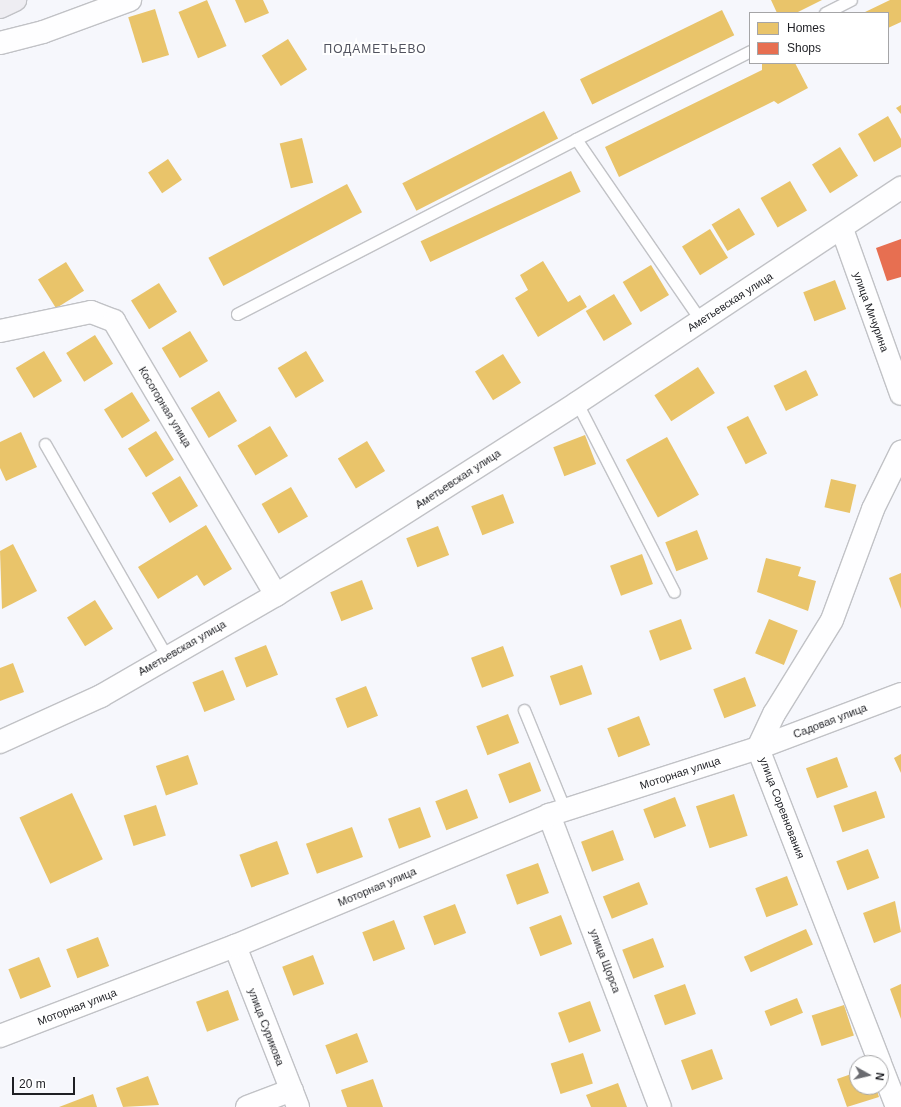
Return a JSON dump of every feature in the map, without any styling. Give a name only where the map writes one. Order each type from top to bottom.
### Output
[{"type":"main road","points":[[0,7],[15,0]]},
{"type":"street","points":[[0,43],[43,32],[130,0]]},
{"type":"street","name":"Аметьевская улица","points":[[0,742],[101,696],[276,595],[701,322],[842,229],[901,188]]},
{"type":"street","name":"улица Мичурина","points":[[842,229],[901,394]]},
{"type":"street","name":"Косогорная улица","points":[[0,331],[91,312],[114,320],[276,595]]},
{"type":"street","name":"улица Соревнования","points":[[877,1055],[758,748],[774,714],[832,620],[873,508],[901,452]]},
{"type":"street","name":"Садовая улица","points":[[758,748],[901,694]]},
{"type":"street","name":"Моторная улица","points":[[0,1036],[235,946],[557,813],[758,748]]},
{"type":"street","name":"улица Щорса","points":[[557,813],[660,1107]]},
{"type":"street","name":"улица Сурикова","points":[[235,946],[295,1099]]},
{"type":"street","name":"улица Соревнования","points":[[889,1087],[897,1107]]},
{"type":"street","points":[[247,1107],[295,1099]]},
{"type":"lane","points":[[827,12],[851,0]]},
{"type":"lane","points":[[237,314],[749,52]]},
{"type":"lane","points":[[576,139],[701,322]]},
{"type":"lane","points":[[577,402],[674,592]]},
{"type":"lane","points":[[45,444],[167,657]]},
{"type":"lane","points":[[524,710],[557,813]]},
{"type":"building: Homes","points":[[207,0],[227,46],[198,58],[178,12]]},
{"type":"building: Homes","points":[[235,0],[263,0],[269,13],[245,23]]},
{"type":"building: Homes","points":[[771,0],[822,0],[798,12],[777,12]]},
{"type":"building: Homes","points":[[890,0],[901,0],[901,22],[889,28],[889,12],[865,12]]},
{"type":"building: Homes","points":[[155,9],[169,55],[142,63],[128,17]]},
{"type":"building: Homes","points":[[722,10],[734,35],[592,104],[580,79]]},
{"type":"building: Homes","points":[[288,39],[307,70],[281,86],[262,55]]},
{"type":"building: Homes","points":[[762,64],[796,64],[808,88],[778,104],[774,101],[619,177],[605,147],[762,70]]},
{"type":"building: Homes","points":[[901,105],[901,114],[896,108]]},
{"type":"building: Homes","points":[[544,111],[558,139],[416,211],[402,183]]},
{"type":"building: Homes","points":[[888,116],[901,139],[901,147],[874,162],[858,134]]},
{"type":"building: Homes","points":[[302,138],[313,183],[291,188],[280,144]]},
{"type":"building: Homes","points":[[840,147],[858,176],[830,193],[812,164]]},
{"type":"building: Homes","points":[[168,159],[182,180],[162,193],[148,172]]},
{"type":"building: Homes","points":[[571,171],[581,192],[430,262],[421,241]]},
{"type":"building: Homes","points":[[790,181],[807,210],[778,227],[761,198]]},
{"type":"building: Homes","points":[[347,184],[362,212],[223,286],[208,258]]},
{"type":"building: Homes","points":[[739,208],[755,235],[728,251],[712,224]]},
{"type":"building: Homes","points":[[710,229],[728,258],[700,275],[682,246]]},
{"type":"building: Homes","points":[[543,261],[568,302],[580,295],[587,307],[538,337],[515,298],[528,290],[520,275]]},
{"type":"building: Homes","points":[[66,262],[84,291],[56,308],[38,279]]},
{"type":"building: Homes","points":[[651,265],[669,295],[641,312],[623,282]]},
{"type":"building: Homes","points":[[835,280],[846,309],[814,321],[803,292]]},
{"type":"building: Homes","points":[[159,283],[177,312],[149,329],[131,300]]},
{"type":"building: Homes","points":[[614,294],[632,324],[604,341],[586,311]]},
{"type":"building: Homes","points":[[190,331],[208,361],[180,378],[162,348]]},
{"type":"building: Homes","points":[[95,335],[113,364],[84,382],[66,353]]},
{"type":"building: Homes","points":[[44,351],[62,381],[34,398],[16,368]]},
{"type":"building: Homes","points":[[306,351],[324,381],[296,398],[278,368]]},
{"type":"building: Homes","points":[[503,354],[521,383],[493,400],[475,371]]},
{"type":"building: Homes","points":[[698,367],[715,393],[671,421],[654,395]]},
{"type":"building: Homes","points":[[806,370],[818,395],[786,411],[774,386]]},
{"type":"building: Homes","points":[[219,391],[237,421],[209,438],[191,408]]},
{"type":"building: Homes","points":[[132,392],[150,421],[122,438],[104,409]]},
{"type":"building: Homes","points":[[748,416],[767,453],[746,464],[727,427]]},
{"type":"building: Homes","points":[[270,426],[288,456],[255,476],[237,446]]},
{"type":"building: Homes","points":[[156,431],[174,460],[146,477],[128,448]]},
{"type":"building: Homes","points":[[21,432],[37,467],[6,481],[0,468],[0,442]]},
{"type":"building: Homes","points":[[585,435],[596,464],[564,476],[553,447]]},
{"type":"building: Homes","points":[[667,437],[699,495],[658,518],[626,460]]},
{"type":"building: Homes","points":[[367,441],[385,471],[356,489],[338,459]]},
{"type":"building: Homes","points":[[180,476],[198,506],[170,523],[152,493]]},
{"type":"building: Homes","points":[[831,479],[856,485],[850,513],[824,507]]},
{"type":"building: Homes","points":[[291,487],[308,516],[279,533],[262,504]]},
{"type":"building: Homes","points":[[503,494],[514,523],[482,535],[471,506]]},
{"type":"building: Homes","points":[[206,525],[232,569],[204,586],[197,575],[158,599],[138,567]]},
{"type":"building: Homes","points":[[438,526],[449,555],[417,567],[406,538]]},
{"type":"building: Homes","points":[[697,530],[708,559],[676,571],[665,542]]},
{"type":"building: Homes","points":[[13,544],[37,591],[2,609],[0,551]]},
{"type":"building: Homes","points":[[642,554],[653,584],[621,596],[610,566]]},
{"type":"building: Homes","points":[[766,558],[801,567],[798,576],[816,581],[808,611],[757,592]]},
{"type":"building: Homes","points":[[901,573],[901,609],[889,578]]},
{"type":"building: Homes","points":[[362,580],[373,609],[341,621],[330,592]]},
{"type":"building: Homes","points":[[95,600],[113,629],[85,646],[67,617]]},
{"type":"building: Homes","points":[[681,619],[692,649],[660,661],[649,631]]},
{"type":"building: Homes","points":[[769,619],[798,631],[784,665],[755,653]]},
{"type":"building: Homes","points":[[266,645],[278,675],[246,687],[234,658]]},
{"type":"building: Homes","points":[[503,646],[514,676],[482,688],[471,658]]},
{"type":"building: Homes","points":[[13,663],[24,692],[0,701],[0,668]]},
{"type":"building: Homes","points":[[582,665],[592,694],[560,705],[550,676]]},
{"type":"building: Homes","points":[[223,670],[235,700],[204,712],[192,682]]},
{"type":"building: Homes","points":[[745,677],[756,706],[724,718],[713,689]]},
{"type":"building: Homes","points":[[366,686],[378,716],[347,728],[335,698]]},
{"type":"building: Homes","points":[[508,714],[519,743],[487,755],[476,726]]},
{"type":"building: Homes","points":[[639,716],[650,745],[618,757],[607,728]]},
{"type":"building: Homes","points":[[901,754],[901,773],[894,758]]},
{"type":"building: Homes","points":[[188,755],[198,784],[166,795],[156,766]]},
{"type":"building: Homes","points":[[837,757],[848,787],[817,798],[806,768]]},
{"type":"building: Homes","points":[[530,762],[541,791],[509,803],[498,774]]},
{"type":"building: Homes","points":[[467,789],[478,818],[446,830],[435,801]]},
{"type":"building: Homes","points":[[876,791],[885,817],[843,832],[833,806]]},
{"type":"building: Homes","points":[[72,793],[103,859],[50,884],[19,818]]},
{"type":"building: Homes","points":[[734,794],[748,836],[710,848],[696,806]]},
{"type":"building: Homes","points":[[675,797],[686,826],[654,838],[643,809]]},
{"type":"building: Homes","points":[[156,805],[166,835],[134,846],[124,816]]},
{"type":"building: Homes","points":[[420,807],[431,837],[399,849],[388,819]]},
{"type":"building: Homes","points":[[352,827],[363,857],[317,874],[306,844]]},
{"type":"building: Homes","points":[[613,830],[624,860],[592,872],[581,842]]},
{"type":"building: Homes","points":[[277,841],[289,874],[251,888],[239,855]]},
{"type":"building: Homes","points":[[868,849],[879,878],[847,890],[836,861]]},
{"type":"building: Homes","points":[[538,863],[549,893],[517,905],[506,875]]},
{"type":"building: Homes","points":[[787,876],[798,905],[766,917],[755,888]]},
{"type":"building: Homes","points":[[639,882],[648,904],[612,919],[603,897]]},
{"type":"building: Homes","points":[[895,901],[901,932],[874,943],[863,913]]},
{"type":"building: Homes","points":[[455,904],[466,933],[434,945],[423,916]]},
{"type":"building: Homes","points":[[561,915],[572,944],[540,956],[529,927]]},
{"type":"building: Homes","points":[[394,920],[405,949],[373,961],[362,932]]},
{"type":"building: Homes","points":[[806,929],[813,945],[751,972],[744,957]]},
{"type":"building: Homes","points":[[98,937],[109,966],[77,978],[66,949]]},
{"type":"building: Homes","points":[[653,938],[664,967],[633,979],[622,950]]},
{"type":"building: Homes","points":[[313,955],[324,984],[293,996],[282,967]]},
{"type":"building: Homes","points":[[39,957],[51,987],[20,999],[8,969]]},
{"type":"building: Homes","points":[[685,984],[696,1014],[665,1025],[654,995]]},
{"type":"building: Homes","points":[[901,984],[901,1019],[890,989]]},
{"type":"building: Homes","points":[[228,990],[239,1020],[207,1032],[196,1002]]},
{"type":"building: Homes","points":[[797,998],[803,1013],[771,1026],[765,1011]]},
{"type":"building: Homes","points":[[590,1001],[601,1031],[569,1043],[558,1013]]},
{"type":"building: Homes","points":[[844,1005],[854,1035],[822,1046],[812,1016]]},
{"type":"building: Homes","points":[[357,1033],[368,1062],[336,1074],[325,1045]]},
{"type":"building: Homes","points":[[712,1049],[723,1079],[692,1090],[681,1060]]},
{"type":"building: Homes","points":[[583,1053],[593,1083],[561,1094],[551,1064]]},
{"type":"building: Homes","points":[[849,1075],[849,1095],[878,1095],[879,1097],[847,1107],[837,1079]]},
{"type":"building: Homes","points":[[148,1076],[159,1105],[123,1107],[116,1088]]},
{"type":"building: Homes","points":[[373,1079],[383,1107],[347,1107],[341,1090]]},
{"type":"building: Homes","points":[[618,1083],[627,1107],[591,1107],[586,1095]]},
{"type":"building: Homes","points":[[93,1094],[97,1107],[59,1107]]},
{"type":"building: Shops","points":[[901,239],[901,277],[887,281],[876,248]]},
{"type":"district","name":"ПОДАМЕТЬЕВО","points":[[375,50]]}]
